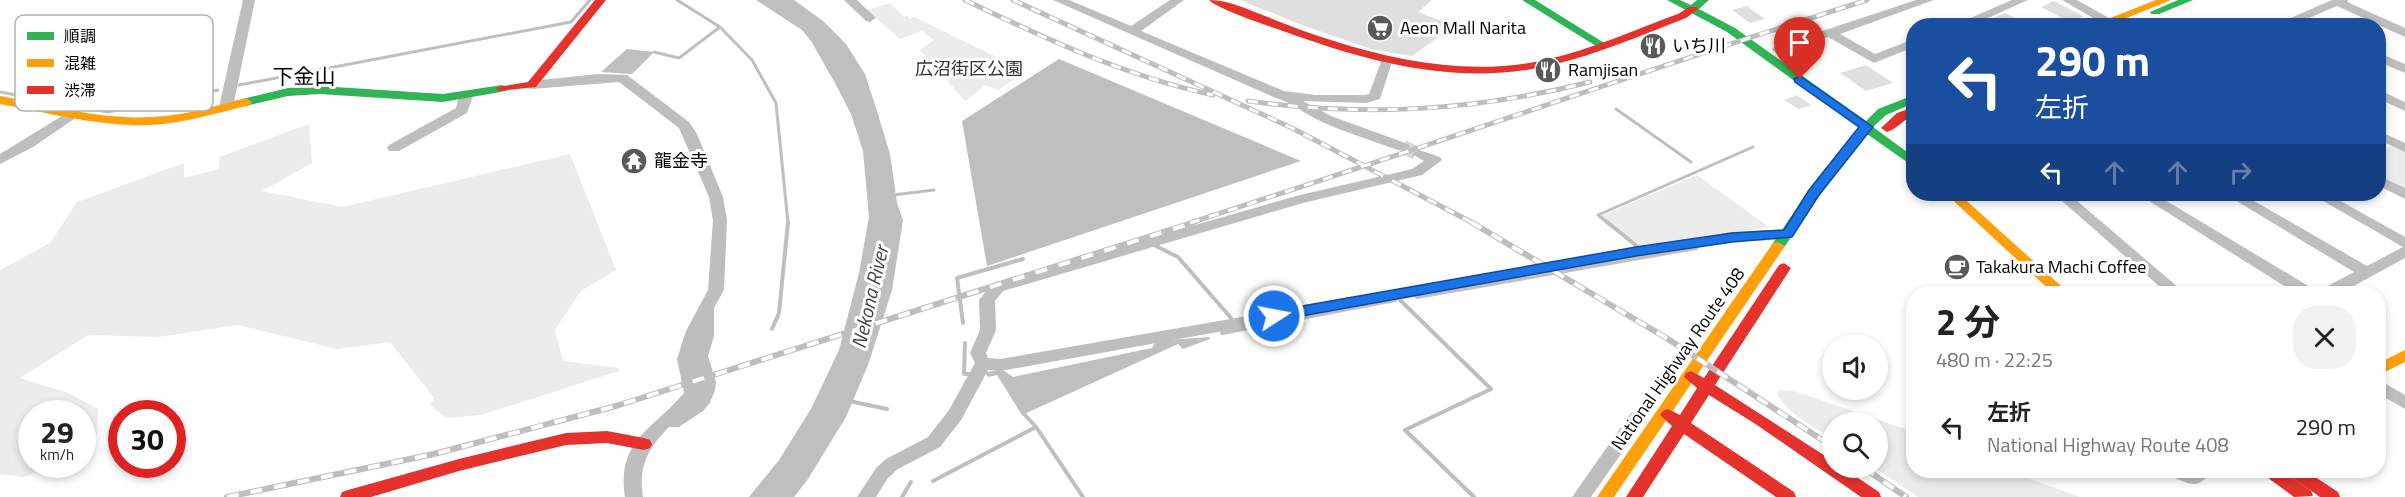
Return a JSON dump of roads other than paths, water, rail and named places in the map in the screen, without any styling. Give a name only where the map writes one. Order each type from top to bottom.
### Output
[{"type":"main road","points":[[213,110],[288,92],[320,90],[423,98],[466,96],[532,86],[601,0]]},
{"type":"main road","points":[[1214,0],[1323,43],[1386,62],[1449,70],[1515,68],[1562,57],[1682,16],[1698,3]]},
{"type":"main road","points":[[1527,0],[1600,44]]},
{"type":"main road","points":[[1672,0],[1698,3],[1729,17],[1778,50],[1871,123],[1879,136],[1906,157]]},
{"type":"main road","points":[[2124,18],[2166,0]]},
{"type":"main road","points":[[2130,18],[2188,0]]},
{"type":"main road","points":[[1698,3],[1731,30],[1871,123]]},
{"type":"main road","points":[[0,100],[15,102]]},
{"type":"main road","points":[[1871,123],[1882,112],[1906,102]]},
{"type":"main road","points":[[69,111],[132,121],[150,121],[210,111]]},
{"type":"main road","points":[[1879,136],[1906,114]]},
{"type":"main road","name":"National Highway Route 408","points":[[1605,497],[1687,375],[1788,234],[1814,193],[1871,123]]},
{"type":"main road","points":[[1879,136],[1906,144]]},
{"type":"main road","points":[[1960,201],[2054,286]]},
{"type":"main road","points":[[2013,230],[2072,286]]},
{"type":"main road","name":"National Highway Route 408","points":[[1634,497],[1790,258]]},
{"type":"main road","points":[[2386,366],[2405,355]]},
{"type":"main road","points":[[1687,375],[1874,497]]},
{"type":"main road","points":[[1663,412],[1788,497]]},
{"type":"main road","points":[[348,497],[438,471],[566,439],[607,437],[648,439]]},
{"type":"main road","points":[[2280,478],[2307,497]]},
{"type":"main road","points":[[2304,478],[2332,497]]},
{"type":"street","points":[[226,107],[249,0]]},
{"type":"street","points":[[850,0],[870,18]]},
{"type":"street","points":[[1059,0],[1290,98],[1320,116],[1403,147]]},
{"type":"street","points":[[1132,31],[1178,0]]},
{"type":"street","points":[[1778,50],[1928,0]]},
{"type":"street","points":[[1978,18],[2022,0]]},
{"type":"street","points":[[2068,0],[2100,18]]},
{"type":"street","points":[[2297,18],[2340,1],[2375,18]]},
{"type":"street","points":[[2386,24],[2405,33]]},
{"type":"street","points":[[1830,33],[1874,59],[1906,46]]},
{"type":"street","points":[[2386,60],[2405,69]]},
{"type":"street","points":[[1290,98],[1366,99],[1375,96],[1386,62]]},
{"type":"street","points":[[532,86],[597,78],[622,78],[656,100],[684,124],[716,197],[720,220],[716,290],[708,307],[706,336],[700,356],[708,382],[704,399],[689,412],[648,439],[632,468],[634,497]]},
{"type":"street","points":[[394,148],[462,111],[466,96]]},
{"type":"street","points":[[2386,97],[2405,106]]},
{"type":"street","points":[[0,160],[75,112]]},
{"type":"street","points":[[2386,138],[2405,148]]},
{"type":"street","points":[[866,497],[882,473],[892,464],[934,442],[955,416],[978,371],[978,353],[987,338],[989,329],[987,300],[998,288],[1301,199],[1417,172],[1435,160],[1419,154]]},
{"type":"street","points":[[2386,184],[2405,194]]},
{"type":"street","points":[[2069,201],[2169,286]]},
{"type":"street","points":[[2156,201],[2296,286]]},
{"type":"street","points":[[2244,201],[2367,273]]},
{"type":"street","points":[[2330,201],[2405,243]]},
{"type":"street","points":[[978,371],[1000,365],[1636,252],[1732,237],[1788,234]]},
{"type":"street","points":[[2342,286],[2405,252]]},
{"type":"street","points":[[2386,391],[2405,403]]},
{"type":"street","points":[[1581,497],[1637,418]]},
{"type":"water","name":"Nekona River","points":[[756,0],[794,0],[823,21],[846,44],[865,74],[877,111],[890,154],[897,203],[903,220],[892,290],[868,365],[846,417],[808,479],[794,497],[749,497],[779,460],[811,409],[839,350],[859,273],[869,217],[863,151],[851,114],[835,83],[811,41],[802,30]]},
{"type":"water","points":[[627,49],[654,52],[632,74],[601,72]]},
{"type":"water","points":[[1059,59],[1301,161],[987,266],[962,121]]},
{"type":"water","points":[[1209,337],[1210,339],[1183,349],[1178,344],[1022,415],[997,375],[988,377],[986,374],[986,372],[1003,370],[1013,377],[1152,348],[1156,341]]},
{"type":"waterway","points":[[239,85],[571,22],[590,0]]},
{"type":"waterway","points":[[677,0],[720,27]]},
{"type":"waterway","points":[[654,52],[679,58],[720,27]]},
{"type":"waterway","points":[[720,27],[752,60],[776,103],[788,223]]},
{"type":"waterway","points":[[213,91],[218,90]]},
{"type":"waterway","points":[[0,92],[15,95]]},
{"type":"waterway","points":[[1616,109],[1691,162]]},
{"type":"waterway","points":[[103,111],[113,111]]},
{"type":"waterway","points":[[1608,223],[1598,215],[1753,147]]},
{"type":"waterway","points":[[893,195],[934,190]]},
{"type":"waterway","points":[[1607,222],[1638,247]]},
{"type":"waterway","points":[[772,329],[779,313],[788,223]]},
{"type":"waterway","points":[[1156,246],[1178,257],[1231,318]]},
{"type":"waterway","points":[[1417,297],[1696,248]]},
{"type":"waterway","points":[[963,323],[957,278],[1023,259]]},
{"type":"waterway","points":[[1222,333],[1395,300]]},
{"type":"waterway","points":[[1400,300],[1491,389],[1405,430],[1474,497]]},
{"type":"waterway","points":[[965,343],[964,374],[972,374]]},
{"type":"waterway","points":[[849,401],[887,409]]},
{"type":"waterway","points":[[1024,414],[1036,427]]},
{"type":"waterway","points":[[933,481],[1036,427]]},
{"type":"waterway","points":[[1036,427],[1083,497]]},
{"type":"waterway","points":[[902,497],[911,482]]},
{"type":"tunnel","points":[[1403,147],[1419,154]]},
{"type":"railway","points":[[965,0],[1026,29],[1117,67],[1213,95]]},
{"type":"railway","points":[[1013,0],[1292,128],[1363,166]]},
{"type":"railway","points":[[1363,166],[1867,0]]},
{"type":"railway","points":[[1248,101],[1335,109],[1420,108],[1504,99],[1590,82]]},
{"type":"railway","points":[[1190,223],[1363,166]]},
{"type":"railway","points":[[1363,166],[1473,223]]},
{"type":"railway","points":[[227,497],[434,454],[616,406],[1195,222]]},
{"type":"railway","points":[[1471,222],[1668,339],[1822,440]]},
{"type":"railway","points":[[1878,478],[1906,497]]},
{"type":"place","name":"Aeon Mall Narita","points":[[1380,28]]},
{"type":"place","name":"いち川","points":[[1653,46]]},
{"type":"place","name":"Ramjisan","points":[[1548,70]]},
{"type":"place","name":"龍金寺","points":[[634,161]]},
{"type":"place","name":"Takakura Machi Coffee","points":[[1957,267]]},
{"type":"district","name":"下金山","points":[[304,77]]},
{"type":"park label","name":"広沼街区公園","points":[[969,69]]}]
